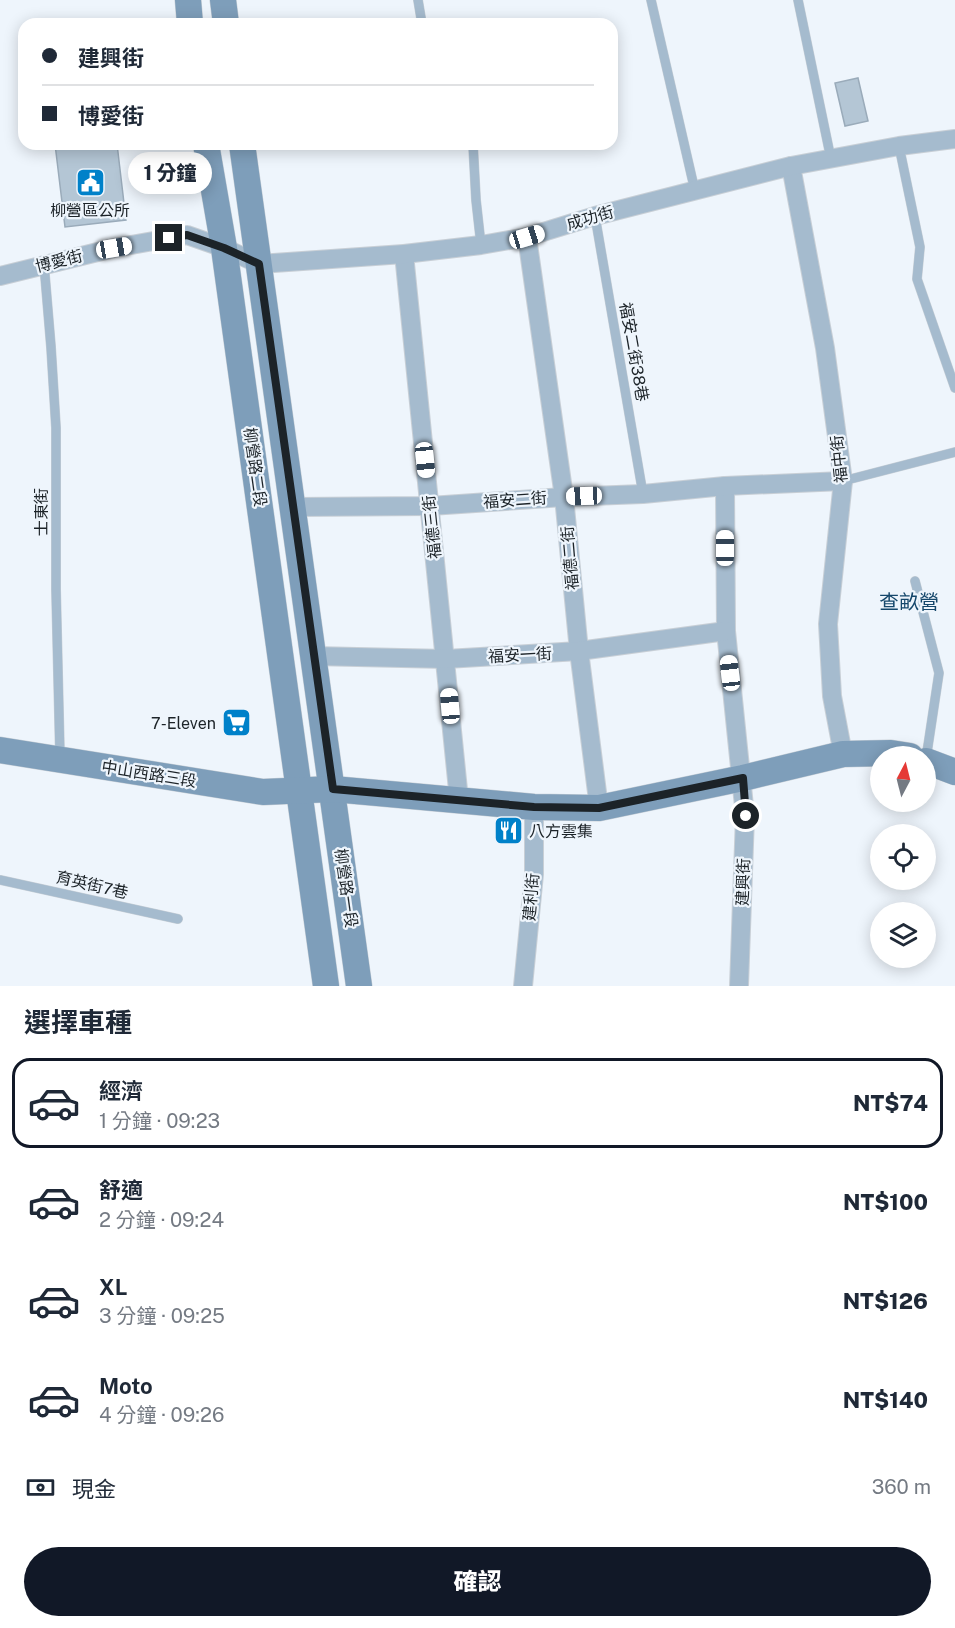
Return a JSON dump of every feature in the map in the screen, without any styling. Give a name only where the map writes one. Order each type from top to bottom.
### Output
[{"type":"street","points":[[188,0],[190,18]]},
{"type":"street","points":[[223,0],[225,18]]},
{"type":"street","name":"成功街","points":[[224,248],[259,264],[404,254],[481,245],[527,237],[595,216],[790,166],[899,146],[955,140]]},
{"type":"street","name":"柳營路二段","points":[[207,150],[224,248],[299,790]]},
{"type":"street","name":"柳營路二段","points":[[243,150],[333,789]]},
{"type":"street","name":"福中街","points":[[790,166],[825,348],[843,481],[828,624],[832,696],[843,754]]},
{"type":"street","name":"博愛街","points":[[0,276],[114,248],[187,235],[224,248]]},
{"type":"street","name":"福德二街","points":[[527,237],[564,497],[579,651],[599,808]]},
{"type":"street","name":"福德三街","points":[[404,254],[459,800]]},
{"type":"street","name":"福安二街","points":[[294,507],[430,506],[643,494],[725,486],[843,481]]},
{"type":"street","name":"建興街","points":[[725,486],[726,631],[746,816],[739,986]]},
{"type":"street","name":"福安一街","points":[[314,656],[446,659],[579,651],[726,631]]},
{"type":"street","name":"中山西路三段","points":[[0,750],[263,792],[333,789],[534,807],[599,808],[743,778],[843,754],[870,753]]},
{"type":"street","points":[[936,764],[955,771]]},
{"type":"street","name":"柳營路一段","points":[[333,789],[359,986]]},
{"type":"street","name":"柳營路一段","points":[[299,790],[326,986]]},
{"type":"street","name":"建利街","points":[[523,986],[534,874],[534,807]]},
{"type":"lane","points":[[417,0],[421,18]]},
{"type":"lane","points":[[651,0],[695,191]]},
{"type":"lane","points":[[798,0],[831,159]]},
{"type":"lane","points":[[899,146],[920,247],[917,279],[955,388]]},
{"type":"lane","points":[[473,150],[481,245]]},
{"type":"lane","name":"福安二街38巷","points":[[595,216],[643,494]]},
{"type":"lane","name":"士東街","points":[[44,264],[56,428],[56,589],[60,760]]},
{"type":"lane","points":[[843,481],[955,452]]},
{"type":"lane","points":[[915,581],[939,673],[928,746]]},
{"type":"lane","name":"育英街7巷","points":[[0,880],[178,919]]},
{"type":"building","points":[[858,78],[868,121],[845,126],[835,83]]},
{"type":"building","name":"柳營區公所","points":[[56,150],[118,150],[126,220],[65,227]]},
{"type":"place","name":"柳營區公所","points":[[90,182]]},
{"type":"place","name":"7-Eleven","points":[[237,723]]},
{"type":"place","name":"八方雲集","points":[[508,831]]},
{"type":"district","name":"查畝營","points":[[909,602]]},
{"type":"route","points":[[169,238],[187,235],[259,264],[333,789],[534,807],[599,808],[743,778],[746,816]]}]
